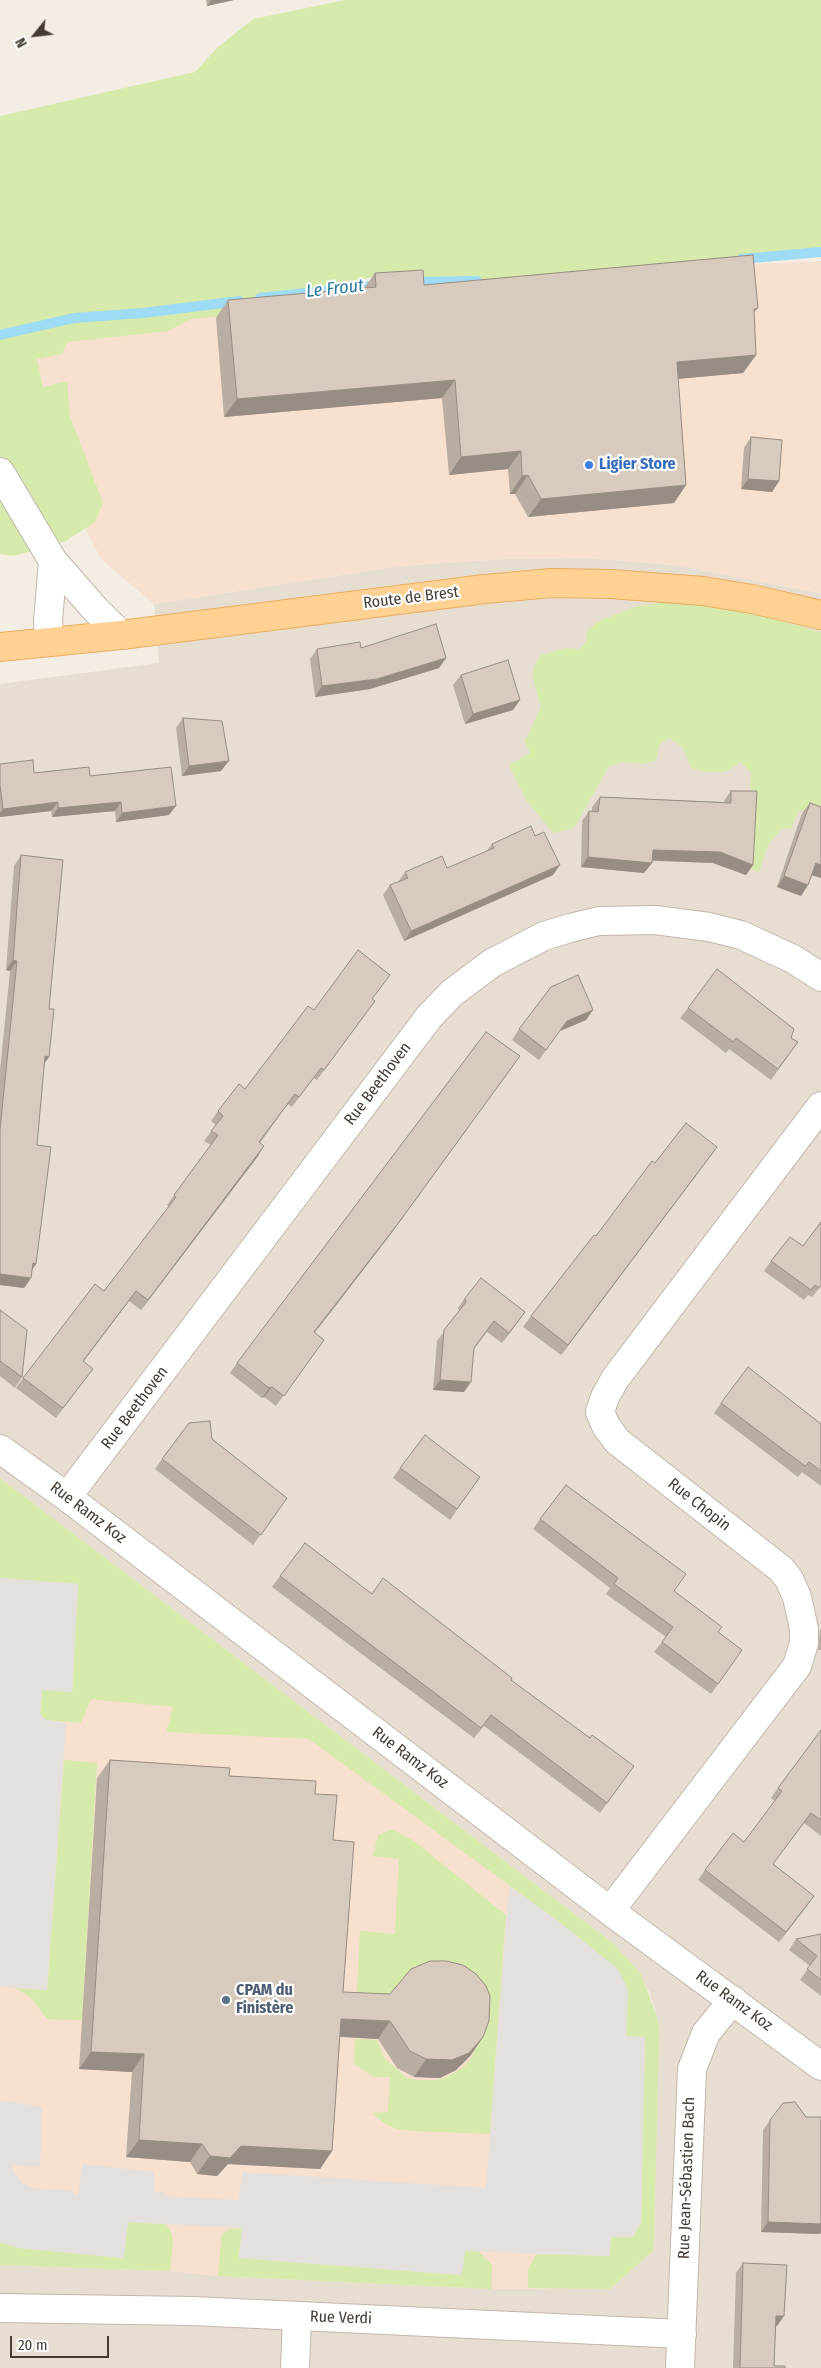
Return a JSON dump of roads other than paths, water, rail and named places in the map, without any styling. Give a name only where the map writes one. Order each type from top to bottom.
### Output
[{"type":"main road","name":"Route de Brest","points":[[0,647],[121,635],[485,589],[574,583],[703,591],[752,599],[821,616]]},
{"type":"street","points":[[0,472],[53,560],[95,609],[121,635]]},
{"type":"street","points":[[49,642],[48,621],[53,560]]},
{"type":"street","name":"Rue Beethoven","points":[[67,1497],[429,1017],[452,994],[492,963],[544,936],[570,928],[599,922],[655,920],[709,927],[741,935],[793,959],[821,977]]},
{"type":"street","name":"Rue Chopin","points":[[610,1911],[798,1666],[804,1643],[804,1629],[797,1597],[790,1580],[781,1569],[618,1442],[606,1426],[600,1412],[604,1397],[616,1379],[821,1106]]},
{"type":"street","name":"Rue Ramz Koz","points":[[0,1449],[67,1497],[610,1911],[821,2066]]},
{"type":"street","name":"Rue Jean-Sébastien Bach","points":[[680,2368],[692,2069],[706,2033],[733,2000]]},
{"type":"street","name":"Rue Verdi","points":[[0,2308],[193,2311],[682,2334]]},
{"type":"street","points":[[295,2368],[297,2316]]},
{"type":"waterway","name":"Le Frout","points":[[741,259],[821,252]]},
{"type":"waterway","name":"Le Frout","points":[[412,282],[477,281]]},
{"type":"waterway","name":"Le Frout","points":[[260,298],[380,285]]},
{"type":"waterway","name":"Le Frout","points":[[0,335],[74,318],[143,313],[239,301]]},
{"type":"place","name":"Ligier Store","points":[[589,465]]},
{"type":"place","name":"CPAM du Finistère","points":[[226,2000]]}]
